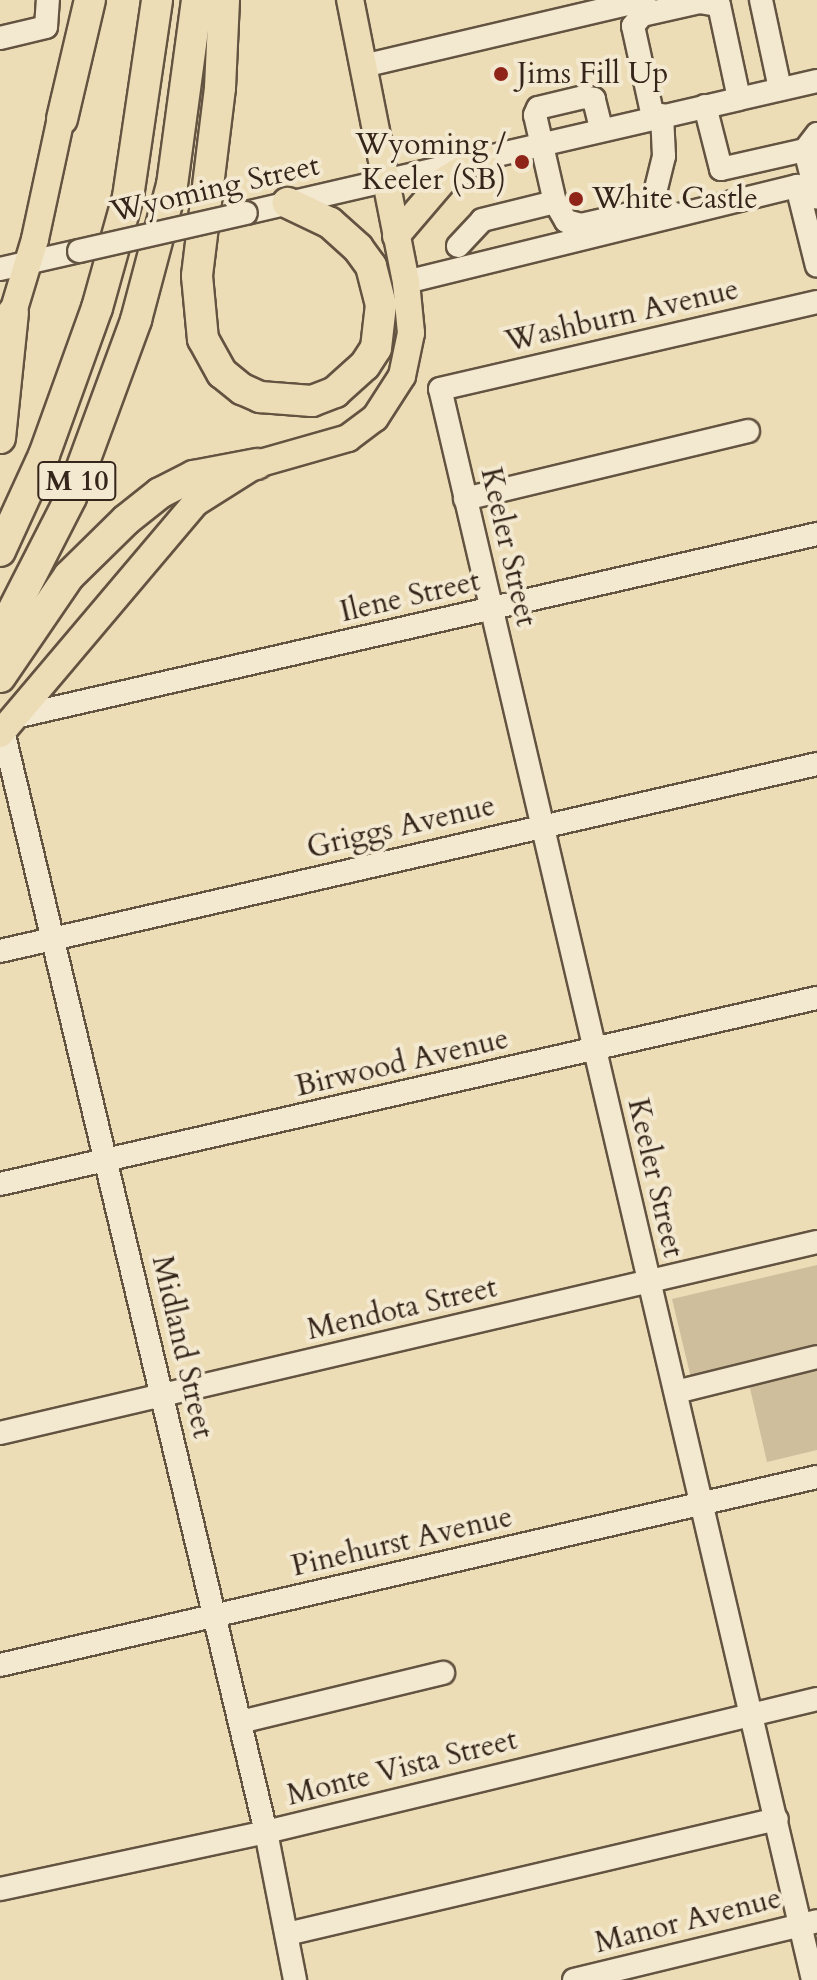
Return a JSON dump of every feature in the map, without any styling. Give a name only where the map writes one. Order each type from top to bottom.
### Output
[{"type":"highway","points":[[62,119],[90,0]]},
{"type":"highway","name":"M 10","points":[[0,551],[44,455],[97,308],[128,197],[157,0]]},
{"type":"highway","name":"M 10","points":[[0,636],[71,497],[132,333],[172,185],[197,0]]},
{"type":"highway","points":[[224,0],[220,88],[197,276],[203,339],[222,373],[242,389],[260,397],[312,401],[335,392],[365,365],[376,348],[381,305],[371,266],[358,248],[330,223],[288,203]]},
{"type":"highway","points":[[0,438],[13,313]]},
{"type":"highway","points":[[0,677],[69,576],[126,520],[160,493],[194,476],[257,464]]},
{"type":"main road","points":[[0,358],[28,262],[62,119],[79,0]]},
{"type":"main road","points":[[6,727],[195,503],[257,464],[334,444],[364,428],[385,406],[402,376],[410,342],[406,282],[350,0]]},
{"type":"main road","points":[[397,238],[443,181],[483,156]]},
{"type":"street","points":[[0,38],[46,27],[48,0]]},
{"type":"street","points":[[363,66],[644,0]]},
{"type":"street","points":[[761,0],[780,89]]},
{"type":"street","points":[[601,128],[594,99],[538,108],[535,115],[555,202],[566,221],[581,225],[651,209],[664,156],[657,116],[633,26],[642,15],[699,2],[719,5],[739,98]]},
{"type":"street","name":"Wyoming Street","points":[[0,269],[601,128],[817,81]]},
{"type":"street","points":[[705,106],[721,169],[811,142],[817,197]]},
{"type":"street","points":[[406,282],[797,186],[817,266]]},
{"type":"street","points":[[458,246],[482,220],[555,202]]},
{"type":"street","name":"Washburn Avenue","points":[[440,389],[817,302]]},
{"type":"street","name":"Keeler Street","points":[[440,389],[777,1819],[809,1922],[813,1980]]},
{"type":"street","points":[[465,499],[748,431]]},
{"type":"street","name":"Ilene Street","points":[[6,727],[491,609],[817,534]]},
{"type":"street","name":"Midland Street","points":[[6,727],[266,1832],[295,1980]]},
{"type":"street","name":"Griggs Avenue","points":[[0,951],[817,764]]},
{"type":"street","name":"Birwood Avenue","points":[[0,1184],[817,998]]},
{"type":"street","name":"Mendota Street","points":[[0,1433],[817,1242]]},
{"type":"street","points":[[676,1392],[817,1357]]},
{"type":"street","name":"Pinehurst Avenue","points":[[0,1665],[817,1477]]},
{"type":"street","points":[[240,1722],[443,1673]]},
{"type":"street","name":"Monte Vista Street","points":[[0,1889],[266,1832],[817,1699]]},
{"type":"street","points":[[287,1934],[777,1819]]},
{"type":"street","name":"Manor Avenue","points":[[574,1980],[809,1922]]},
{"type":"shaded area","points":[[817,1265],[817,1347],[691,1378],[672,1299]]},
{"type":"shaded area","points":[[817,1367],[817,1450],[767,1462],[749,1384]]},
{"type":"place","name":"Jims Fill Up","points":[[501,74]]},
{"type":"place","name":"Wyoming / Keeler (SB)","points":[[522,162]]},
{"type":"place","name":"White Castle","points":[[576,199]]}]
